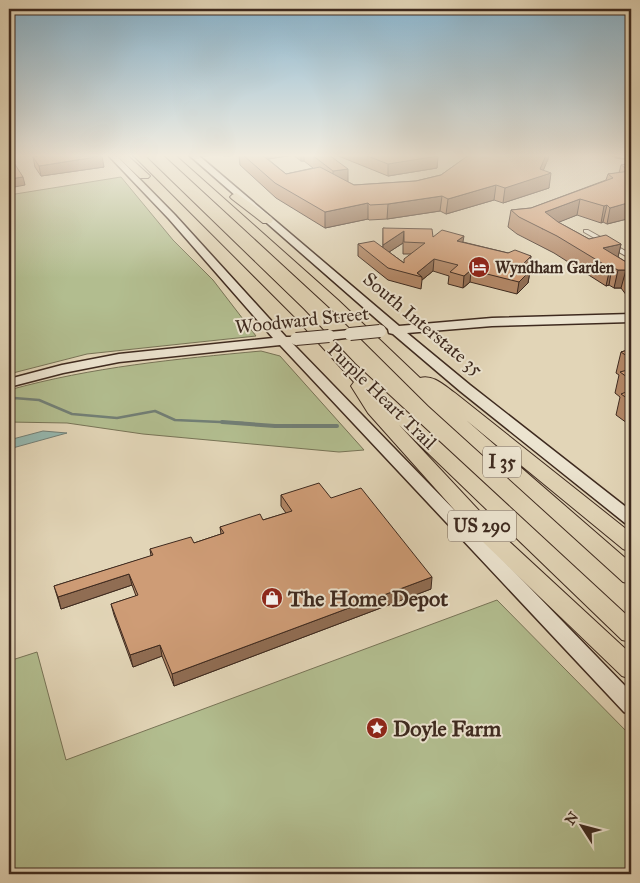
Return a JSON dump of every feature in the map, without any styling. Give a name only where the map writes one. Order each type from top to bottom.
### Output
[{"type":"highway","points":[[173,196],[195,210]]},
{"type":"highway","name":"Purple Heart Trail","points":[[181,196],[298,312],[349,368],[631,633]]},
{"type":"highway","name":"Purple Heart Trail","points":[[216,196],[327,296],[378,338],[435,402],[631,576]]},
{"type":"highway","points":[[235,196],[267,220]]},
{"type":"highway","points":[[378,338],[631,544]]},
{"type":"highway","name":"US 290","points":[[349,368],[374,409],[492,538],[631,669]]},
{"type":"main road","points":[[152,196],[631,706]]},
{"type":"main road","name":"South Interstate 35","points":[[240,196],[465,388],[631,518]]},
{"type":"main road","name":"Woodward Street","points":[[9,383],[62,369],[119,358],[289,340],[378,338],[397,329],[457,323],[631,318]]},
{"type":"street","points":[[586,231],[631,257]]},
{"type":"green space","points":[[9,196],[137,196],[173,240],[213,280],[256,336],[87,354],[9,374]]},
{"type":"green space","points":[[261,351],[280,356],[364,450],[339,452],[143,434],[67,423],[9,422],[9,390],[71,375],[103,370]]},
{"type":"green space","points":[[497,600],[631,736],[631,874],[9,874],[9,661],[37,652],[66,760]]},
{"type":"water","points":[[43,431],[67,433],[9,449],[9,440]]},
{"type":"building","points":[[298,196],[441,196],[388,204],[370,205],[368,203],[325,212]]},
{"type":"building","points":[[442,196],[458,196],[448,199]]},
{"type":"building","points":[[563,196],[631,196],[631,202],[610,208],[607,205],[604,206],[580,199],[545,212],[558,222],[589,239],[606,235],[621,244],[603,248],[631,265],[631,278],[626,270],[610,268],[557,236],[519,217],[511,210],[531,208]]},
{"type":"building","points":[[383,228],[432,229],[433,237],[442,230],[464,236],[457,241],[508,253],[515,250],[531,256],[519,268],[530,271],[519,282],[471,270],[464,276],[450,272],[458,265],[434,259],[417,273],[422,277],[388,268],[358,244],[374,241],[404,263],[404,259],[425,243],[404,242],[404,231],[383,245]]},
{"type":"building","points":[[631,349],[631,359],[621,352]]},
{"type":"building","points":[[631,369],[631,380],[620,372]]},
{"type":"building","points":[[631,390],[631,401],[621,394]]},
{"type":"building","name":"The Home Depot","points":[[319,483],[331,498],[361,488],[432,577],[172,674],[160,645],[130,655],[111,604],[138,595],[129,574],[58,597],[54,586],[153,555],[150,549],[191,537],[194,543],[224,533],[220,527],[260,514],[263,520],[292,511],[281,495]]},
{"type":"waterway","points":[[9,400],[14,398],[39,400],[72,414],[117,418],[155,411],[175,420],[224,422]]},
{"type":"waterway","points":[[224,422],[243,423]]},
{"type":"waterway","points":[[224,422],[275,426],[337,426]]},
{"type":"place","name":"Wyndham Garden","points":[[479,267]]},
{"type":"place","name":"The Home Depot","points":[[272,598]]},
{"type":"place","name":"Doyle Farm","points":[[377,728]]}]
